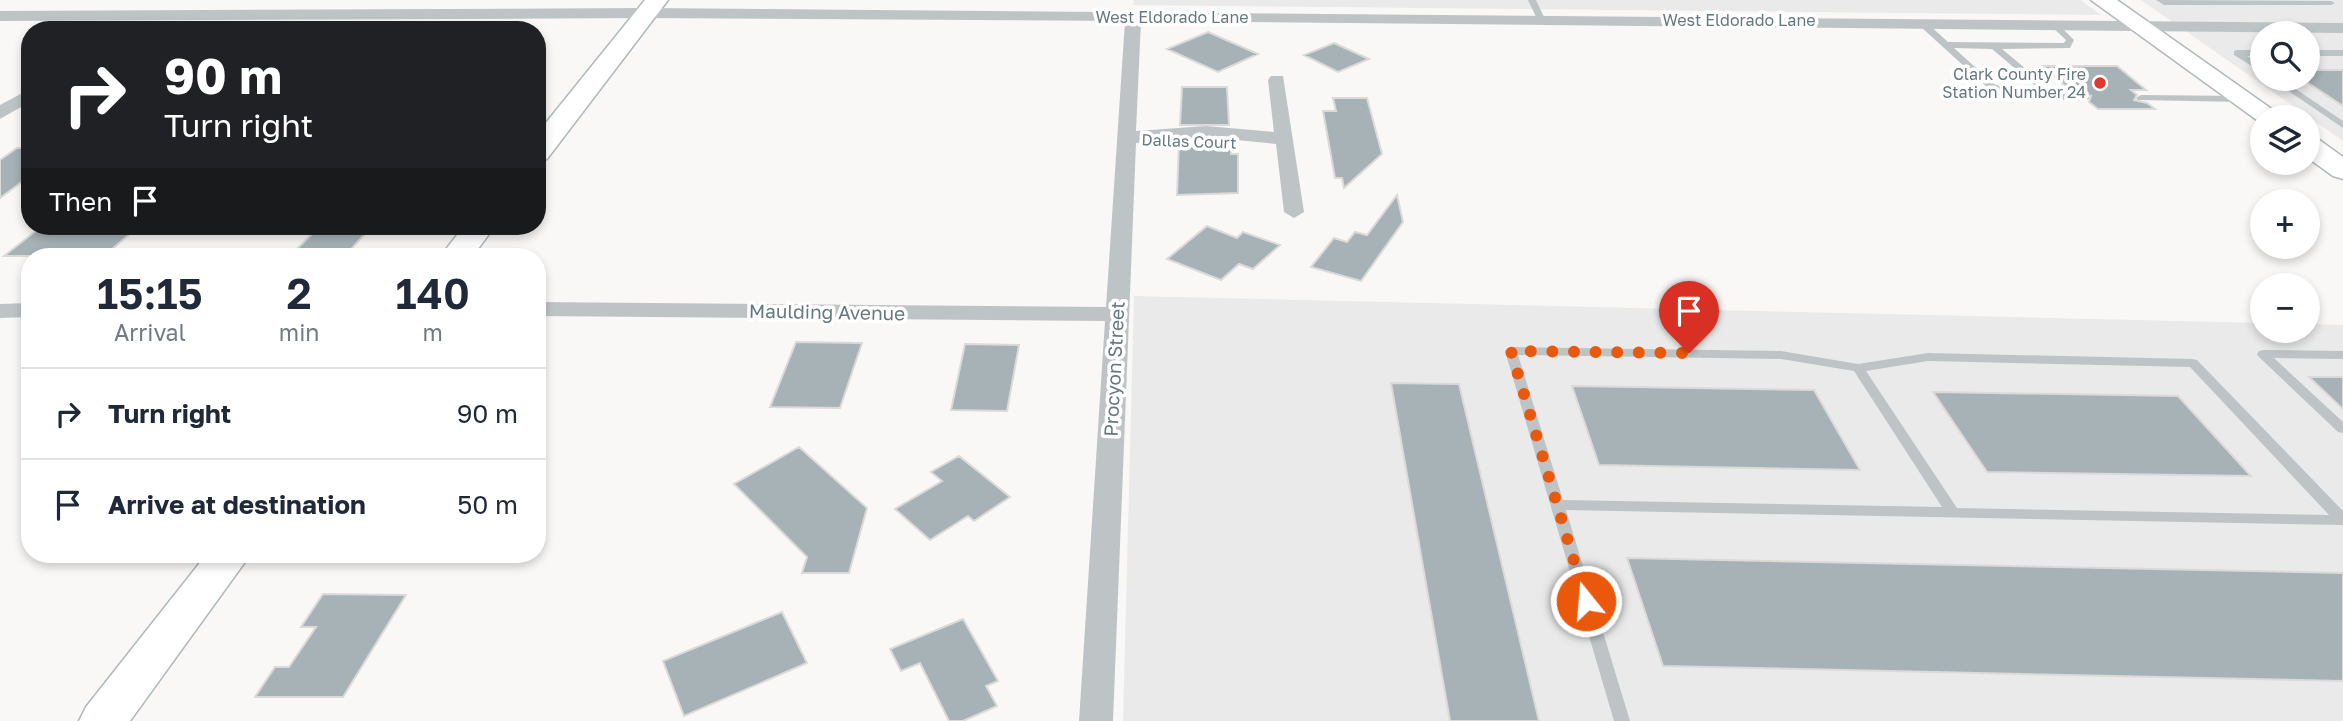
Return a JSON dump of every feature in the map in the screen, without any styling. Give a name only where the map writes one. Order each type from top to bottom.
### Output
[{"type":"main road","points":[[2102,0],[2253,105]]},
{"type":"main road","points":[[546,142],[652,7]]},
{"type":"main road","points":[[103,721],[223,563]]},
{"type":"street","points":[[139,21],[170,0]]},
{"type":"street","name":"West Eldorado Lane","points":[[0,16],[652,7],[911,7],[1133,16],[2343,28]]},
{"type":"street","name":"Procyon Street","points":[[1096,721],[1133,16]]},
{"type":"street","points":[[1277,80],[1294,212]]},
{"type":"street","points":[[0,113],[21,100]]},
{"type":"street","name":"Dallas Court","points":[[1127,138],[1159,143],[1263,143],[1285,140]]},
{"type":"street","name":"Maulding Avenue","points":[[546,309],[1117,314]]},
{"type":"street","points":[[0,310],[21,310]]},
{"type":"lane","points":[[1532,0],[1541,19]]},
{"type":"lane","points":[[2160,0],[2164,3],[2328,2],[2343,10]]},
{"type":"lane","points":[[1924,25],[1991,86],[2010,93],[2085,98]]},
{"type":"lane","points":[[1946,45],[2067,46],[2070,40],[2055,26]]},
{"type":"lane","points":[[1994,46],[2054,97]]},
{"type":"lane","points":[[2250,53],[2237,53],[2250,62]]},
{"type":"lane","points":[[2320,53],[2343,53]]},
{"type":"lane","points":[[2293,91],[2343,125]]},
{"type":"lane","points":[[2141,98],[2245,99]]},
{"type":"lane","points":[[1622,721],[1511,351],[1781,355],[1858,368],[1928,357],[2193,363],[2343,520]]},
{"type":"lane","points":[[2343,355],[2263,354],[2343,429]]},
{"type":"lane","points":[[1858,368],[1953,513]]},
{"type":"lane","points":[[1557,505],[2343,520]]},
{"type":"shaded area","points":[[1134,0],[2081,0],[2101,15],[1133,5]]},
{"type":"shaded area","points":[[2141,0],[2343,0],[2343,141],[2320,125],[2320,105],[2291,105],[2271,91],[2320,91],[2320,21],[2250,21],[2250,76]]},
{"type":"shaded area","points":[[1134,296],[2250,323],[2250,343],[2320,343],[2320,324],[2343,325],[2343,721],[1123,721]]},
{"type":"building","points":[[1208,32],[1258,54],[1218,72],[1167,49]]},
{"type":"building","points":[[1334,43],[1369,59],[1338,72],[1304,55]]},
{"type":"building","name":"Clark County Fire Station Number 24","points":[[2042,66],[2117,66],[2146,90],[2131,90],[2137,95],[2134,100],[2147,103],[2155,109],[2098,109],[2089,102],[2091,96],[2070,90]]},
{"type":"building","points":[[2320,70],[2343,70],[2343,106],[2320,91]]},
{"type":"building","points":[[1182,87],[1227,87],[1229,125],[1180,125]]},
{"type":"building","points":[[1333,98],[1367,98],[1382,154],[1344,188],[1342,178],[1335,178],[1323,111],[1336,111]]},
{"type":"building","points":[[1179,142],[1231,142],[1231,154],[1238,154],[1238,193],[1177,195]]},
{"type":"building","points":[[21,148],[21,183],[0,198],[0,160]]},
{"type":"building","points":[[1397,195],[1403,222],[1361,281],[1311,267],[1334,238],[1347,242],[1355,232],[1367,235]]},
{"type":"building","points":[[1207,226],[1237,238],[1243,232],[1280,245],[1253,269],[1239,264],[1221,280],[1167,259]]},
{"type":"building","points":[[31,235],[128,235],[113,248],[21,248],[21,256],[4,256]]},
{"type":"building","points":[[311,235],[364,235],[352,248],[298,248]]},
{"type":"building","points":[[796,342],[862,343],[840,408],[770,407]]},
{"type":"building","points":[[965,344],[1019,345],[1007,411],[951,410]]},
{"type":"building","points":[[2309,377],[2343,377],[2343,409]]},
{"type":"building","points":[[1391,383],[1459,384],[1539,721],[1450,721]]},
{"type":"building","points":[[1572,386],[1814,390],[1860,470],[1599,465]]},
{"type":"building","points":[[1933,392],[2178,396],[2251,476],[1987,472]]},
{"type":"building","points":[[799,447],[867,508],[849,573],[802,573],[807,557],[734,484]]},
{"type":"building","points":[[959,456],[1010,497],[974,521],[968,516],[930,540],[895,509],[942,481],[931,472]]},
{"type":"building","points":[[1627,558],[2343,573],[2343,681],[1663,666]]},
{"type":"building","points":[[323,594],[406,595],[343,697],[255,697],[275,667],[289,667],[316,627],[301,627]]},
{"type":"building","points":[[782,612],[807,663],[684,716],[663,661]]},
{"type":"building","points":[[963,619],[998,681],[986,686],[997,706],[963,721],[949,721],[920,663],[901,671],[890,649]]},
{"type":"place","name":"Clark County Fire Station Number 24","points":[[2100,83]]},
{"type":"route","points":[[1586,601],[1511,351],[1689,353]]}]
